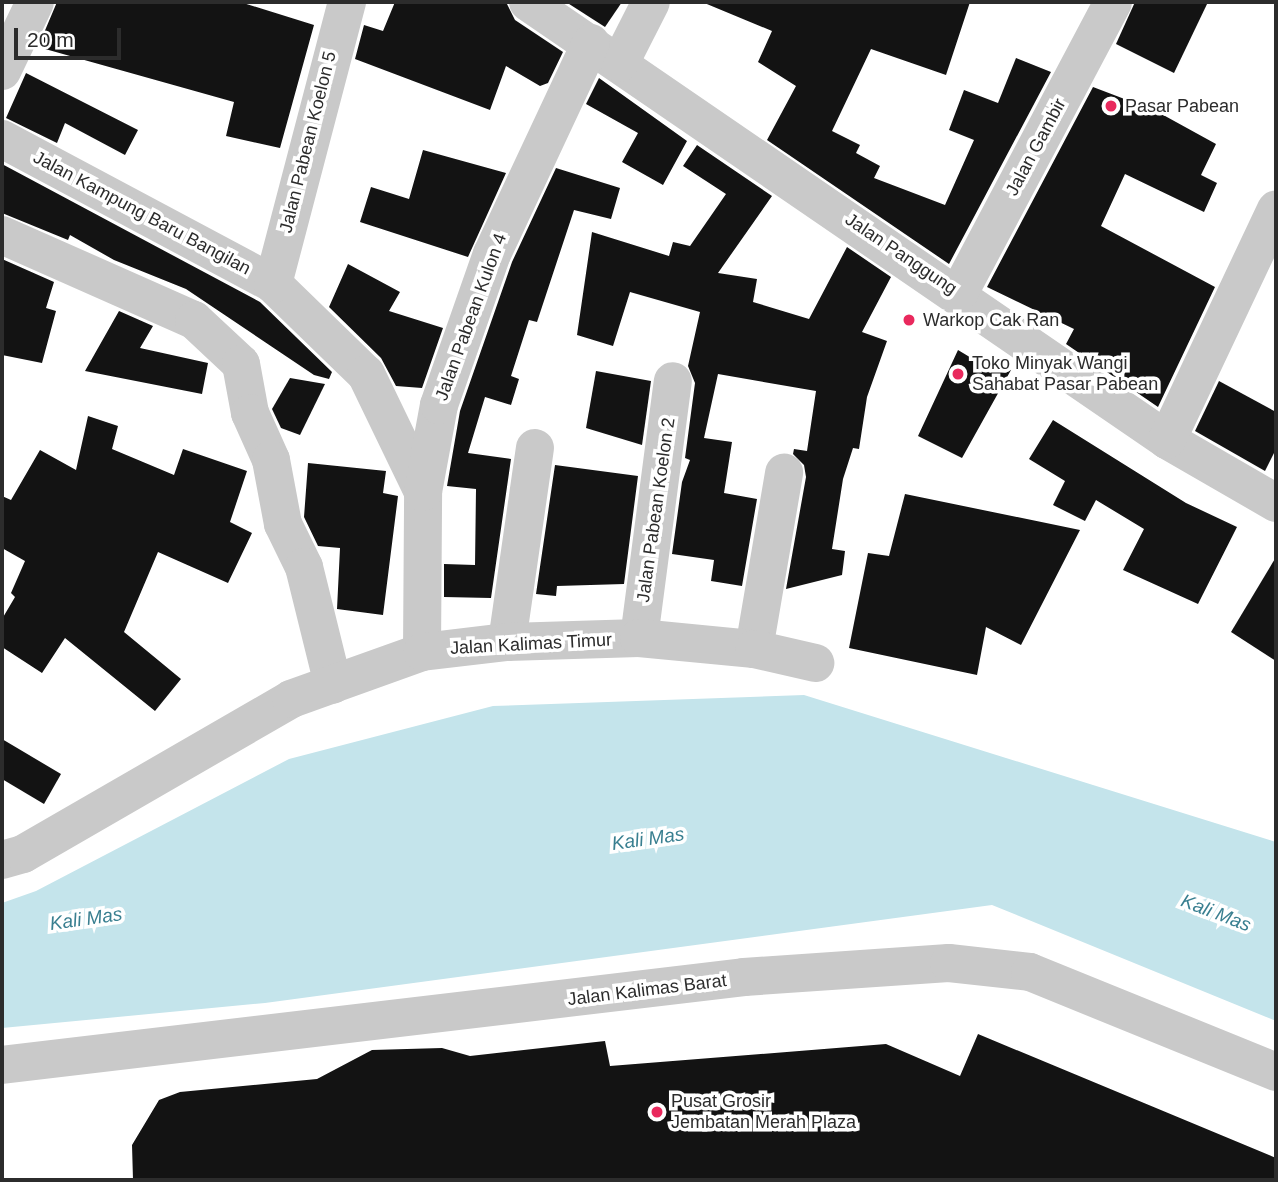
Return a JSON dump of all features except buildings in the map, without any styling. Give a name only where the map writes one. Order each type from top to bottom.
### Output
[{"type":"street","points":[[2,71],[35,2]]},
{"type":"street","name":"Jalan Pabean Koelon 5","points":[[273,284],[347,2]]},
{"type":"street","name":"Jalan Panggung","points":[[528,2],[959,293],[1167,440],[1276,503]]},
{"type":"street","name":"Jalan Pabean Kulon 4","points":[[422,652],[423,492],[439,405],[487,267],[606,53],[652,2]]},
{"type":"street","name":"Jalan Gambir","points":[[959,293],[1113,2]]},
{"type":"street","name":"Jalan Kampung Baru Bangilan","points":[[2,139],[273,284],[366,374],[423,492]]},
{"type":"street","points":[[1167,440],[1276,209]]},
{"type":"street","points":[[2,235],[194,320],[241,364],[250,413],[271,460],[283,524],[304,567],[333,684]]},
{"type":"street","name":"Jalan Pabean Koelon 2","points":[[639,639],[673,381]]},
{"type":"street","points":[[507,642],[535,448]]},
{"type":"street","points":[[754,649],[784,473]]},
{"type":"street","name":"Jalan Kalimas Timur","points":[[2,860],[23,854],[291,699],[422,652],[507,642],[639,639],[754,649],[816,663]]},
{"type":"street","name":"Jalan Kalimas Barat","points":[[2,1065],[744,977],[949,963],[1030,972],[1276,1072]]},
{"type":"water","name":"Kali Mas","points":[[804,695],[1276,842],[1276,1021],[992,905],[265,1003],[2,1028],[2,903],[36,891],[289,759],[493,706]]},
{"type":"place","name":"Pasar Pabean","points":[[1111,106]]},
{"type":"place","name":"Warkop Cak Ran","points":[[909,320]]},
{"type":"place","name":"Toko Minyak Wangi Sahabat Pasar Pabean","points":[[958,374]]},
{"type":"place","name":"Pusat Grosir Jembatan Merah Plaza","points":[[657,1112]]}]
